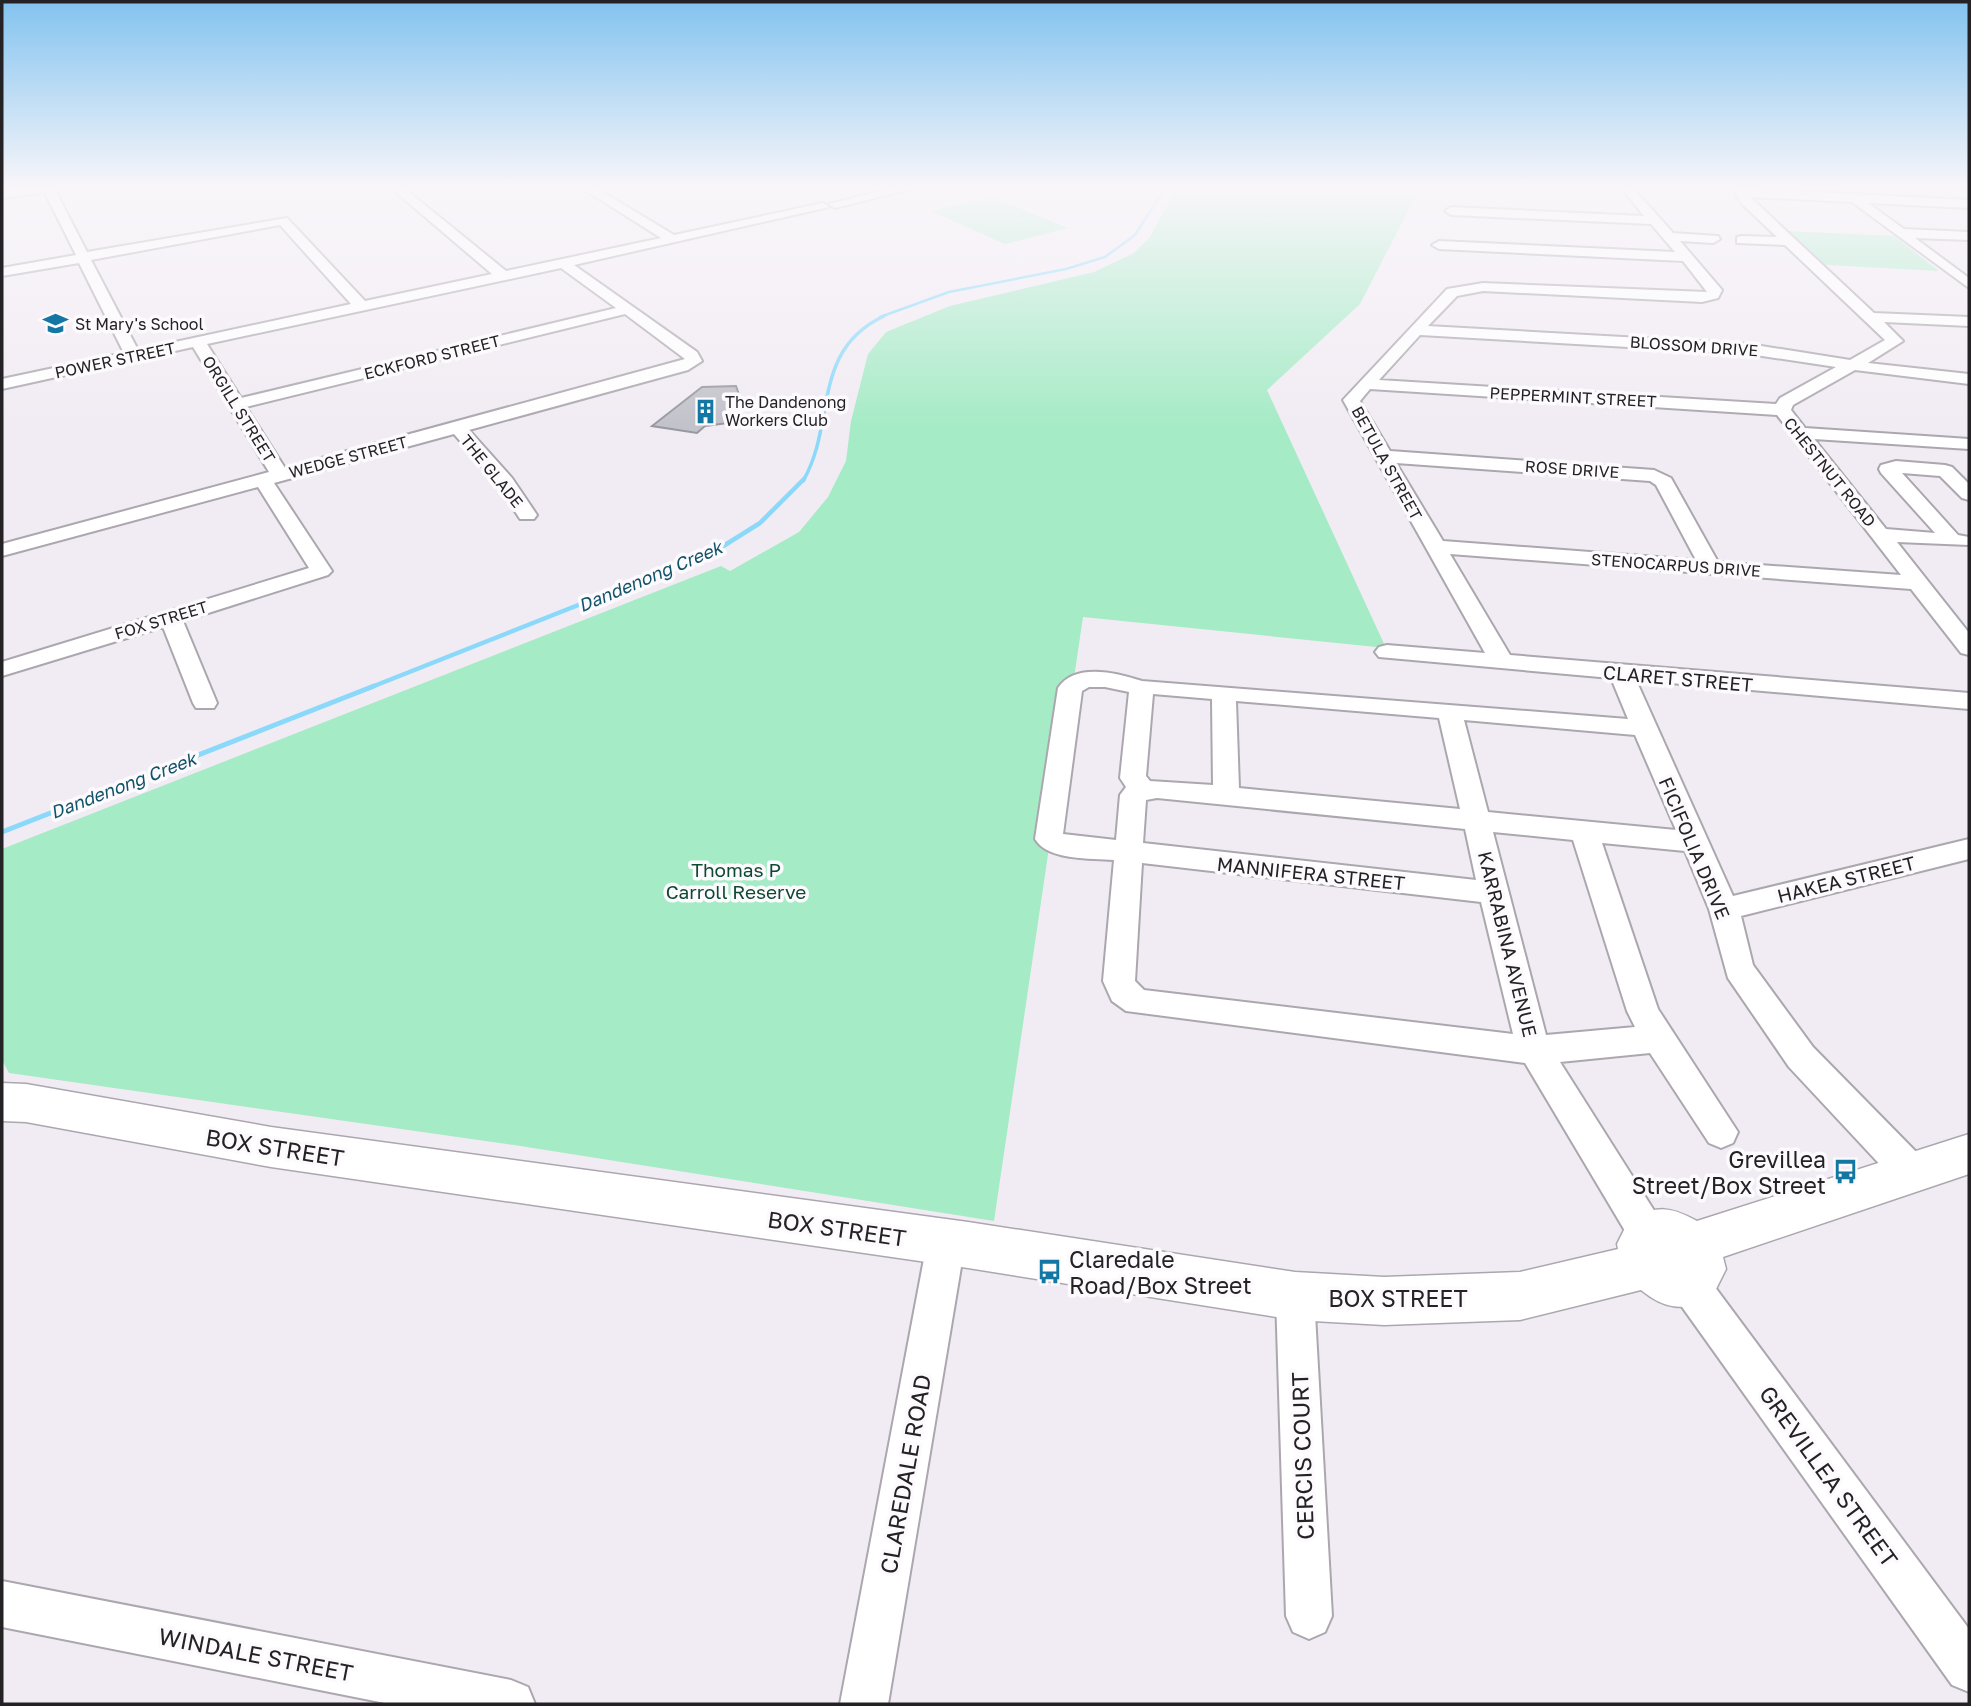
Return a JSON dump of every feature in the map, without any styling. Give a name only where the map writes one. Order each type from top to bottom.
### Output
[{"type":"main road","name":"BOX STREET","points":[[10,1100],[285,1149],[946,1243],[1295,1296],[1384,1301],[1520,1296],[1669,1257],[1969,1154]]},
{"type":"street","points":[[2,272],[26,268]]},
{"type":"street","points":[[88,268],[133,356]]},
{"type":"street","points":[[326,268],[361,306]]},
{"type":"street","points":[[493,268],[503,276]]},
{"type":"street","name":"POWER STREET","points":[[2,384],[542,268]]},
{"type":"street","points":[[570,268],[629,309]]},
{"type":"street","points":[[1446,280],[1462,289],[1483,287],[1702,298],[1713,295],[1715,290],[1696,268]]},
{"type":"street","name":"CHESTNUT ROAD","points":[[1816,268],[1895,341],[1786,402],[1782,411],[1969,648]]},
{"type":"street","points":[[1963,275],[1969,284]]},
{"type":"street","name":"BETULA STREET","points":[[1462,289],[1452,292],[1364,384],[1352,402],[1502,662]]},
{"type":"street","name":"WEDGE STREET","points":[[2,550],[694,361],[691,355],[629,309]]},
{"type":"street","name":"ECKFORD STREET","points":[[236,404],[629,309]]},
{"type":"street","points":[[1869,317],[1969,321]]},
{"type":"street","name":"BLOSSOM DRIVE","points":[[1416,330],[1749,349],[1969,379]]},
{"type":"street","name":"ORGILL STREET","points":[[198,342],[236,404],[271,478],[321,571]]},
{"type":"street","name":"PEPPERMINT STREET","points":[[1364,384],[1782,411]]},
{"type":"street","name":"THE GLADE","points":[[457,427],[505,482],[527,515]]},
{"type":"street","points":[[1799,433],[1969,444]]},
{"type":"street","name":"ROSE DRIVE","points":[[1382,456],[1654,476],[1664,482],[1710,567]]},
{"type":"street","points":[[1960,541],[1888,469],[1945,471],[1969,494]]},
{"type":"street","points":[[1881,535],[1960,541]]},
{"type":"street","name":"STENOCARPUS DRIVE","points":[[1434,547],[1918,583]]},
{"type":"street","name":"FOX STREET","points":[[2,669],[321,571]]},
{"type":"street","points":[[170,617],[205,703]]},
{"type":"street","name":"CLARET STREET","points":[[1387,652],[1621,674],[1969,701]]},
{"type":"street","name":"FICIFOLIA DRIVE","points":[[1621,674],[1724,908],[1739,969],[1801,1057],[1913,1174]]},
{"type":"street","name":"MANNIFERA STREET","points":[[1142,689],[1128,683],[1086,679],[1070,688],[1048,829],[1049,839],[1059,844],[1494,893]]},
{"type":"street","points":[[1143,790],[1133,778],[1138,702],[1142,689],[1160,686],[1645,728]]},
{"type":"street","points":[[1224,692],[1226,796]]},
{"type":"street","name":"KARRABINA AVENUE","points":[[1450,712],[1535,1050],[1669,1257]]},
{"type":"street","points":[[1658,1039],[1535,1050],[1137,1002],[1123,992],[1119,982],[1133,795],[1143,790],[1226,796],[1695,842]]},
{"type":"street","points":[[1584,831],[1643,1011],[1658,1039],[1721,1132]]},
{"type":"street","name":"HAKEA STREET","points":[[1724,908],[1969,849]]},
{"type":"street","name":"CLAREDALE ROAD","points":[[864,1704],[946,1243]]},
{"type":"street","name":"GREVILLEA STREET","points":[[1669,1257],[1969,1668]]},
{"type":"street","name":"CERCIS COURT","points":[[1295,1296],[1309,1616]]},
{"type":"street","name":"WINDALE STREET","points":[[2,1604],[511,1704]]},
{"type":"green space","name":"Thomas P Carroll Reserve","points":[[1103,268],[1379,268],[1360,304],[1267,390],[1386,648],[1083,617],[994,1221],[514,1145],[9,1073],[2,1060],[2,849],[721,566],[730,571],[799,532],[828,497],[846,461],[851,421],[868,354],[886,332],[950,306]]},
{"type":"green space","points":[[1875,268],[1935,268],[1939,271]]},
{"type":"building","name":"The Dandenong Workers Club","points":[[736,386],[741,400],[736,401],[744,421],[705,426],[697,433],[652,426],[702,387]]},
{"type":"waterway","name":"Dandenong Creek","points":[[880,317],[949,292],[1071,268]]},
{"type":"waterway","name":"Dandenong Creek","points":[[804,479],[820,436],[835,368],[845,348],[861,331],[884,316]]},
{"type":"waterway","name":"Dandenong Creek","points":[[369,688],[717,550],[760,523],[804,479]]},
{"type":"waterway","name":"Dandenong Creek","points":[[2,832],[374,686]]},
{"type":"place","name":"St Mary's School","points":[[55,324]]},
{"type":"place","name":"The Dandenong Workers Club","points":[[705,411]]},
{"type":"place","name":"Grevillea Street/Box Street","points":[[1846,1172]]},
{"type":"place","name":"Claredale Road/Box Street","points":[[1049,1272]]}]
